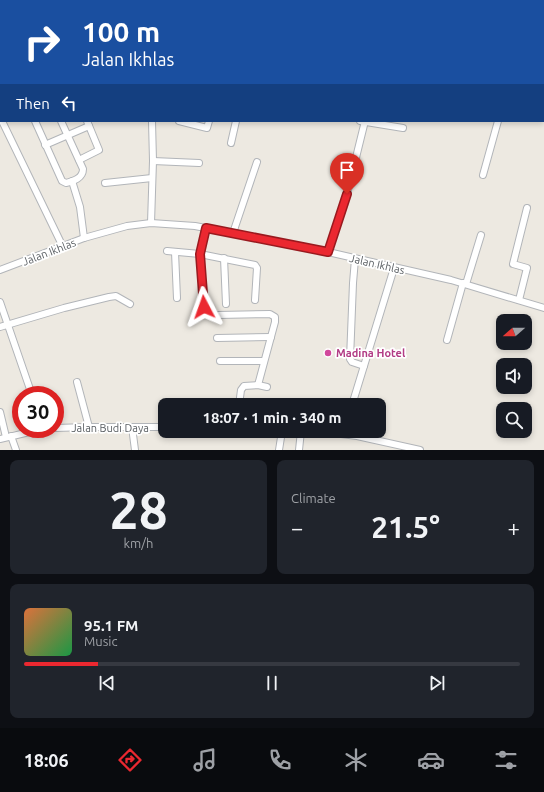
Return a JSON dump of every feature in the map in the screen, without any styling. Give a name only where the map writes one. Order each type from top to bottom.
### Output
[{"type":"street","points":[[3,122],[63,247]]},
{"type":"street","points":[[35,122],[62,181],[66,183],[81,175],[82,169],[61,122]]},
{"type":"street","points":[[151,223],[153,161],[152,122]]},
{"type":"street","points":[[183,122],[207,128],[209,122]]},
{"type":"street","points":[[231,143],[236,122]]},
{"type":"street","points":[[328,252],[347,194],[363,122]]},
{"type":"street","points":[[369,122],[403,128]]},
{"type":"street","points":[[483,175],[498,122]]},
{"type":"street","points":[[46,145],[68,136],[88,123],[99,150],[79,160]]},
{"type":"street","points":[[153,161],[199,163]]},
{"type":"street","points":[[233,233],[257,162]]},
{"type":"street","points":[[105,183],[152,178]]},
{"type":"street","points":[[72,181],[80,207],[84,238]]},
{"type":"street","points":[[518,300],[527,268],[513,264],[527,208]]},
{"type":"street","name":"Jalan Ikhlas","points":[[0,270],[84,238],[127,226],[151,223],[206,228],[328,252],[464,284],[544,308]]},
{"type":"street","points":[[204,307],[200,254],[206,228]]},
{"type":"street","points":[[447,340],[481,235]]},
{"type":"street","points":[[167,251],[200,254],[256,265],[258,268],[255,300]]},
{"type":"street","points":[[175,252],[177,298]]},
{"type":"street","points":[[224,258],[226,304]]},
{"type":"street","points":[[355,259],[352,283],[350,358],[352,362],[364,366]]},
{"type":"street","points":[[354,398],[394,268]]},
{"type":"street","points":[[0,327],[109,297],[116,296],[130,304]]},
{"type":"street","points":[[0,302],[29,386]]},
{"type":"street","points":[[218,315],[273,315],[276,319],[258,385]]},
{"type":"street","points":[[217,338],[271,337]]},
{"type":"street","points":[[220,361],[264,361]]},
{"type":"street","points":[[77,382],[89,427]]},
{"type":"street","points":[[240,398],[242,388],[244,386],[258,385],[267,387]]},
{"type":"street","points":[[0,412],[6,437],[16,450]]},
{"type":"street","points":[[132,427],[135,450]]},
{"type":"street","name":"Jalan Budi Daya","points":[[64,428],[158,427]]},
{"type":"street","points":[[279,450],[280,438]]},
{"type":"street","points":[[299,450],[300,438]]},
{"type":"street","points":[[364,438],[398,448],[420,450]]},
{"type":"place","name":"Madina Hotel","points":[[328,353]]},
{"type":"route","points":[[204,307],[200,254],[206,228],[328,252],[347,194]]}]
